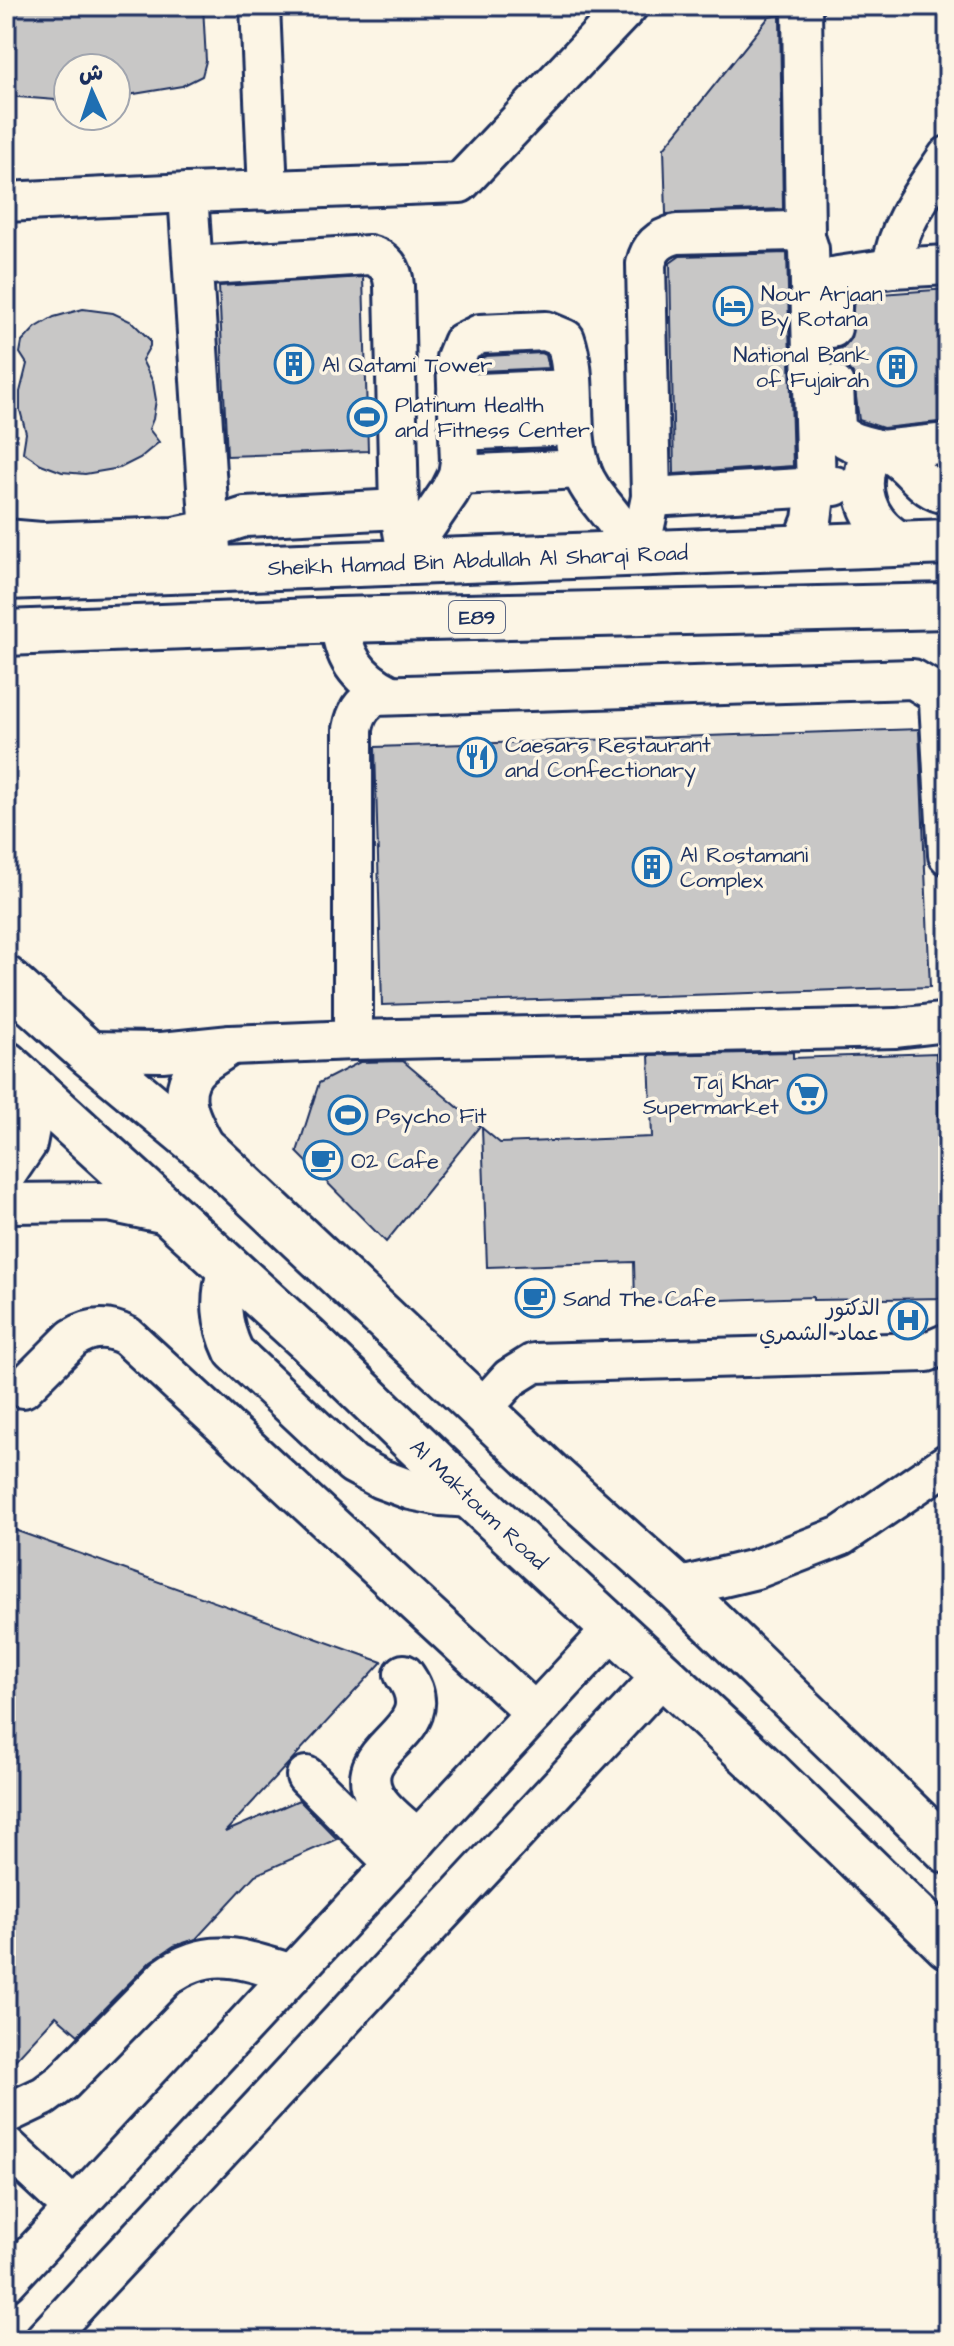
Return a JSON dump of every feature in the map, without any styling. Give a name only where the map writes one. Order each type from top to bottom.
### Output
[{"type":"main road","name":"Sheikh Hamad Bin Abdullah Al Sharqi Road","points":[[6,577],[212,549],[415,563],[948,542]]},
{"type":"main road","points":[[515,616],[546,604],[583,598],[948,584]]},
{"type":"main road","name":"E89","points":[[6,633],[340,620],[948,606]]},
{"type":"main road","points":[[6,979],[86,1051],[209,1153],[481,1410],[677,1588],[948,1851]]},
{"type":"main road","name":"Al Maktoum Road","points":[[21,1078],[228,1267],[768,1772],[948,1946]]},
{"type":"main road","points":[[768,1772],[794,1783],[841,1813],[948,1915]]},
{"type":"street","points":[[260,6],[268,191]]},
{"type":"street","points":[[6,202],[460,183],[628,6]]},
{"type":"street","points":[[802,6],[805,237],[809,249],[826,487]]},
{"type":"street","points":[[892,268],[898,242],[942,175]]},
{"type":"street","points":[[188,193],[212,549]]},
{"type":"street","points":[[632,555],[645,526],[651,497],[646,264],[649,253],[656,243],[677,234],[783,230],[795,231],[805,237]]},
{"type":"street","points":[[193,266],[369,255],[385,262],[394,277],[399,509],[404,537],[415,563]]},
{"type":"street","points":[[810,548],[826,487],[836,429],[832,283],[846,273],[948,265]]},
{"type":"street","points":[[415,563],[420,535],[458,475],[456,358],[462,343],[480,334],[546,331],[565,339],[569,351],[572,407],[581,469],[588,485],[619,527],[632,555]]},
{"type":"street","points":[[458,412],[572,407]]},
{"type":"street","points":[[836,429],[845,438],[896,456],[931,490],[948,494]]},
{"type":"street","points":[[877,449],[948,443]]},
{"type":"street","points":[[877,449],[863,475],[866,504],[881,528],[903,543]]},
{"type":"street","points":[[458,475],[581,469]]},
{"type":"street","points":[[651,497],[826,487]]},
{"type":"street","points":[[212,549],[245,517],[399,509]]},
{"type":"street","points":[[6,539],[41,542],[174,537],[212,549]]},
{"type":"street","points":[[340,620],[341,639],[347,657],[372,686],[389,694]]},
{"type":"street","points":[[353,1040],[353,729],[356,715],[364,703],[375,696],[913,679],[940,687],[948,855]]},
{"type":"street","points":[[86,1051],[162,1052],[231,1045],[353,1040],[896,1028],[948,1022]]},
{"type":"street","points":[[209,1153],[188,1113],[187,1086],[195,1071],[231,1045]]},
{"type":"street","points":[[6,1175],[27,1144],[21,1078]]},
{"type":"street","points":[[6,1203],[109,1202],[171,1215]]},
{"type":"street","points":[[228,1267],[220,1310],[234,1352],[353,1464],[411,1490],[472,1498]]},
{"type":"street","points":[[23,1388],[83,1331],[106,1327],[127,1336],[535,1713]]},
{"type":"street","points":[[481,1410],[510,1378],[534,1363],[941,1355]]},
{"type":"street","points":[[252,1452],[296,1410]]},
{"type":"street","points":[[677,1588],[756,1569],[841,1536],[947,1464]]},
{"type":"street","points":[[6,2282],[614,1628]]},
{"type":"street","points":[[404,1674],[417,1698],[415,1710],[378,1757],[371,1777],[376,1798],[406,1851]]},
{"type":"street","points":[[44,2340],[663,1675]]},
{"type":"street","points":[[306,1776],[406,1851]]},
{"type":"street","points":[[6,2114],[34,2102],[63,2082],[166,1977],[180,1967],[197,1959],[224,1957],[293,1974]]},
{"type":"street","points":[[6,2146],[74,2209]]},
{"type":"building","points":[[6,6],[203,6],[206,61],[202,76],[182,86],[132,94],[132,52],[52,52],[52,100],[6,96]]},
{"type":"building","points":[[780,15],[783,209],[666,214],[664,148],[769,17]]},
{"type":"building","name":"Nour Arjaan By Rotana","points":[[787,253],[793,466],[674,474],[670,263],[680,256]]},
{"type":"building","name":"Al Qatami Tower","points":[[363,277],[368,451],[227,456],[219,286]]},
{"type":"building","name":"National Bank of Fujairah","points":[[948,289],[948,421],[883,428],[859,420],[853,374],[845,366],[834,363],[834,350],[844,347],[851,338],[854,296]]},
{"type":"building","points":[[83,309],[113,313],[132,322],[150,340],[142,360],[153,382],[156,400],[149,429],[159,442],[140,458],[120,468],[85,474],[62,472],[41,464],[23,452],[26,433],[20,410],[20,392],[27,364],[20,353],[22,342],[35,328],[54,317]]},
{"type":"building","points":[[546,355],[549,368],[479,371],[479,359],[486,356]]},
{"type":"building","name":"Al Rostamani Complex","points":[[919,729],[930,987],[382,1005],[375,747]]},
{"type":"building","points":[[793,1052],[793,1058],[936,1053],[941,1176],[946,1176],[948,1298],[813,1300],[813,1297],[635,1303],[634,1262],[487,1267],[482,1128],[500,1143],[652,1137],[649,1055]]},
{"type":"building","points":[[403,1061],[480,1126],[386,1242],[297,1152],[319,1083],[360,1062]]},
{"type":"building","points":[[6,1527],[382,1662],[225,1832],[299,1800],[337,1839],[255,1875],[196,1939],[174,1946],[151,1961],[78,2035],[56,2016],[6,2070]]},
{"type":"place","name":"Nour Arjaan By Rotana","points":[[733,306]]},
{"type":"place","name":"Al Qatami Tower","points":[[294,364]]},
{"type":"place","name":"National Bank of Fujairah","points":[[897,367]]},
{"type":"place","name":"Platinum Health and Fitness Center","points":[[367,417]]},
{"type":"place","name":"Caesars Restaurant and Confectionary","points":[[477,757]]},
{"type":"place","name":"Al Rostamani Complex","points":[[652,867]]},
{"type":"place","name":"Taj Khar Supermarket","points":[[807,1094]]},
{"type":"place","name":"Psycho Fit","points":[[348,1115]]},
{"type":"place","name":"O2 Cafe","points":[[323,1160]]},
{"type":"place","name":"Sand The Cafe","points":[[535,1298]]},
{"type":"place","name":"الدكتور عماد الشمري","points":[[908,1320]]}]
